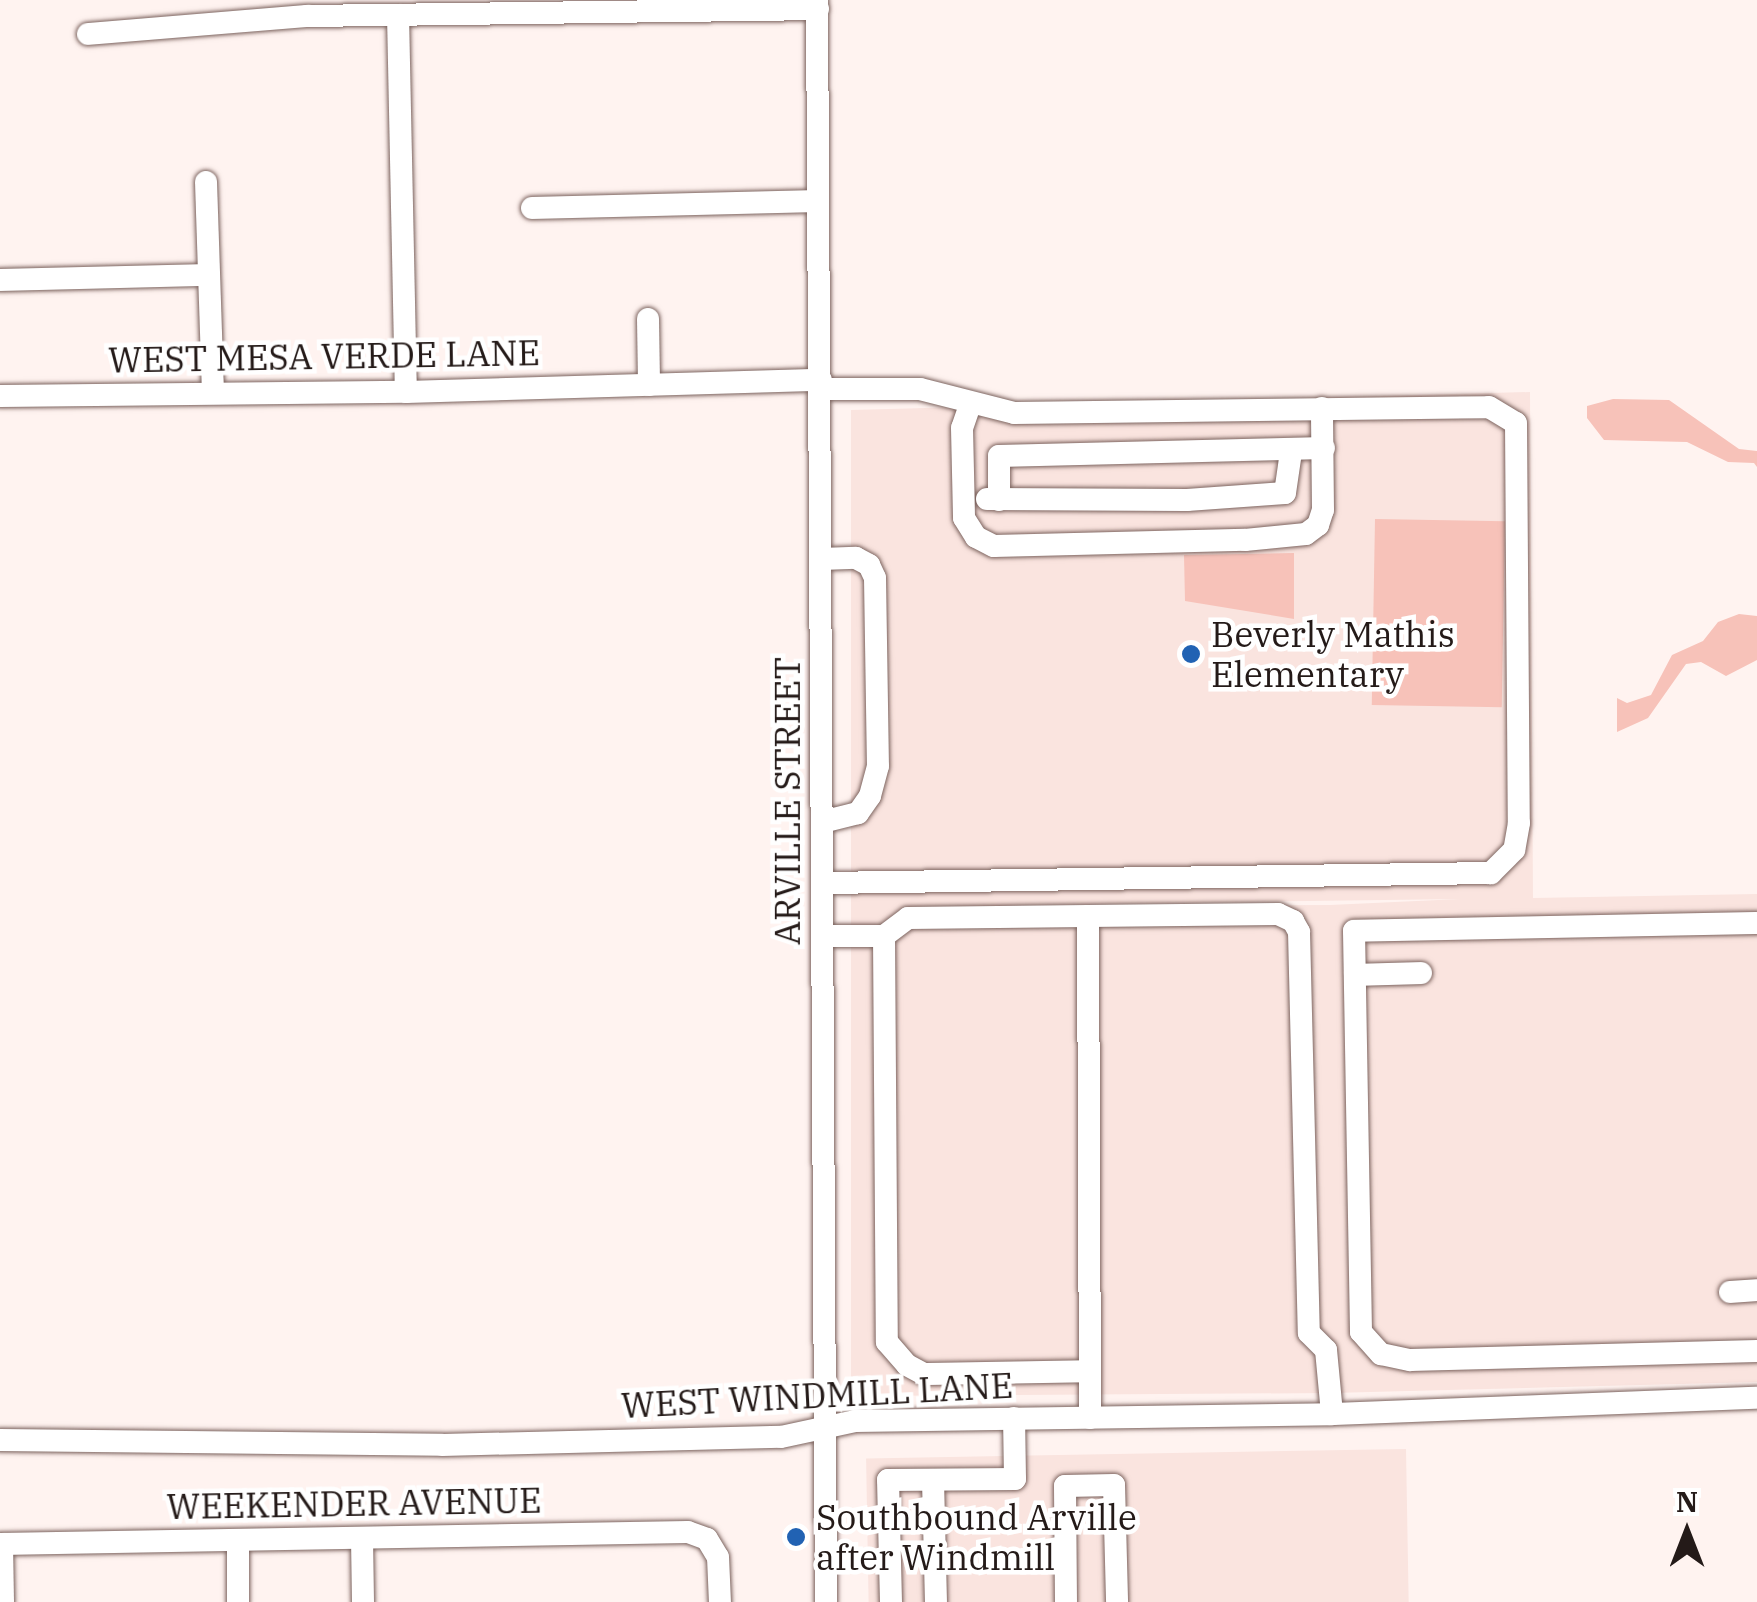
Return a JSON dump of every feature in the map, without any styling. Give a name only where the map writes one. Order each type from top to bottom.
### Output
[{"type":"street","points":[[88,34],[307,16],[818,4]]},
{"type":"street","name":"ARVILLE STREET","points":[[818,4],[826,1602]]},
{"type":"street","points":[[398,15],[406,392]]},
{"type":"street","points":[[206,182],[214,393]]},
{"type":"street","points":[[532,208],[818,202]]},
{"type":"street","points":[[0,280],[209,275]]},
{"type":"street","points":[[648,319],[650,385]]},
{"type":"street","name":"WEST MESA VERDE LANE","points":[[0,396],[821,385],[920,389],[970,405],[1014,413],[1489,407],[1516,423],[1519,823],[1514,850],[1491,873],[823,883]]},
{"type":"street","points":[[970,405],[962,428],[964,518],[976,537],[994,546],[1245,540],[1306,534],[1318,525],[1323,510],[1322,408]]},
{"type":"street","points":[[998,500],[999,456],[1291,452],[1324,448]]},
{"type":"street","points":[[963,496],[998,500],[1187,500],[1285,493],[1291,452]]},
{"type":"street","points":[[822,559],[856,558],[869,565],[875,578],[878,766],[870,796],[858,813],[822,822]]},
{"type":"street","points":[[823,936],[884,936],[908,918],[1278,914],[1293,921],[1299,932],[1309,1333],[1326,1350],[1332,1414]]},
{"type":"street","points":[[1088,916],[1090,1418]]},
{"type":"street","points":[[1757,924],[1354,931],[1361,1332],[1381,1354],[1410,1360],[1757,1352]]},
{"type":"street","points":[[884,936],[887,1342],[906,1365],[924,1374],[1090,1370]]},
{"type":"street","points":[[1355,975],[1421,973]]},
{"type":"street","points":[[1730,1292],[1757,1290]]},
{"type":"street","points":[[1326,1350],[1361,1332]]},
{"type":"street","name":"WEST WINDMILL LANE","points":[[0,1440],[462,1445],[780,1438],[855,1421],[1332,1414],[1757,1398]]},
{"type":"street","points":[[891,1602],[888,1480],[1015,1479],[1014,1418]]},
{"type":"street","points":[[933,1480],[936,1602]]},
{"type":"street","points":[[1066,1602],[1064,1486],[1114,1485],[1117,1602]]},
{"type":"street","name":"WEEKENDER AVENUE","points":[[1,1544],[688,1532],[707,1538],[718,1558],[720,1602]]},
{"type":"street","points":[[362,1538],[363,1602]]},
{"type":"street","points":[[238,1540],[238,1602]]},
{"type":"street","points":[[1,1544],[3,1602]]},
{"type":"shaded area","points":[[1530,392],[1533,898],[1757,894],[1757,1382],[1332,1393],[851,1396],[851,410]],"holes":[[[1460,899],[1330,905],[1020,906]]]},
{"type":"shaded area","points":[[1613,399],[1669,400],[1739,449],[1757,451],[1757,467],[1754,463],[1728,462],[1687,442],[1604,440],[1587,418],[1587,406]]},
{"type":"shaded area","points":[[1375,519],[1505,521],[1502,707],[1372,705]]},
{"type":"shaded area","points":[[1294,553],[1294,619],[1185,601],[1184,555]]},
{"type":"shaded area","points":[[1739,614],[1757,616],[1757,660],[1726,676],[1701,662],[1686,664],[1648,718],[1617,732],[1617,698],[1627,703],[1651,695],[1672,655],[1703,641],[1718,622]]},
{"type":"shaded area","points":[[1406,1449],[1409,1602],[869,1602],[866,1458]]},
{"type":"place","name":"Beverly Mathis Elementary","points":[[1191,654]]},
{"type":"place","name":"Southbound Arville after Windmill","points":[[796,1537]]}]
